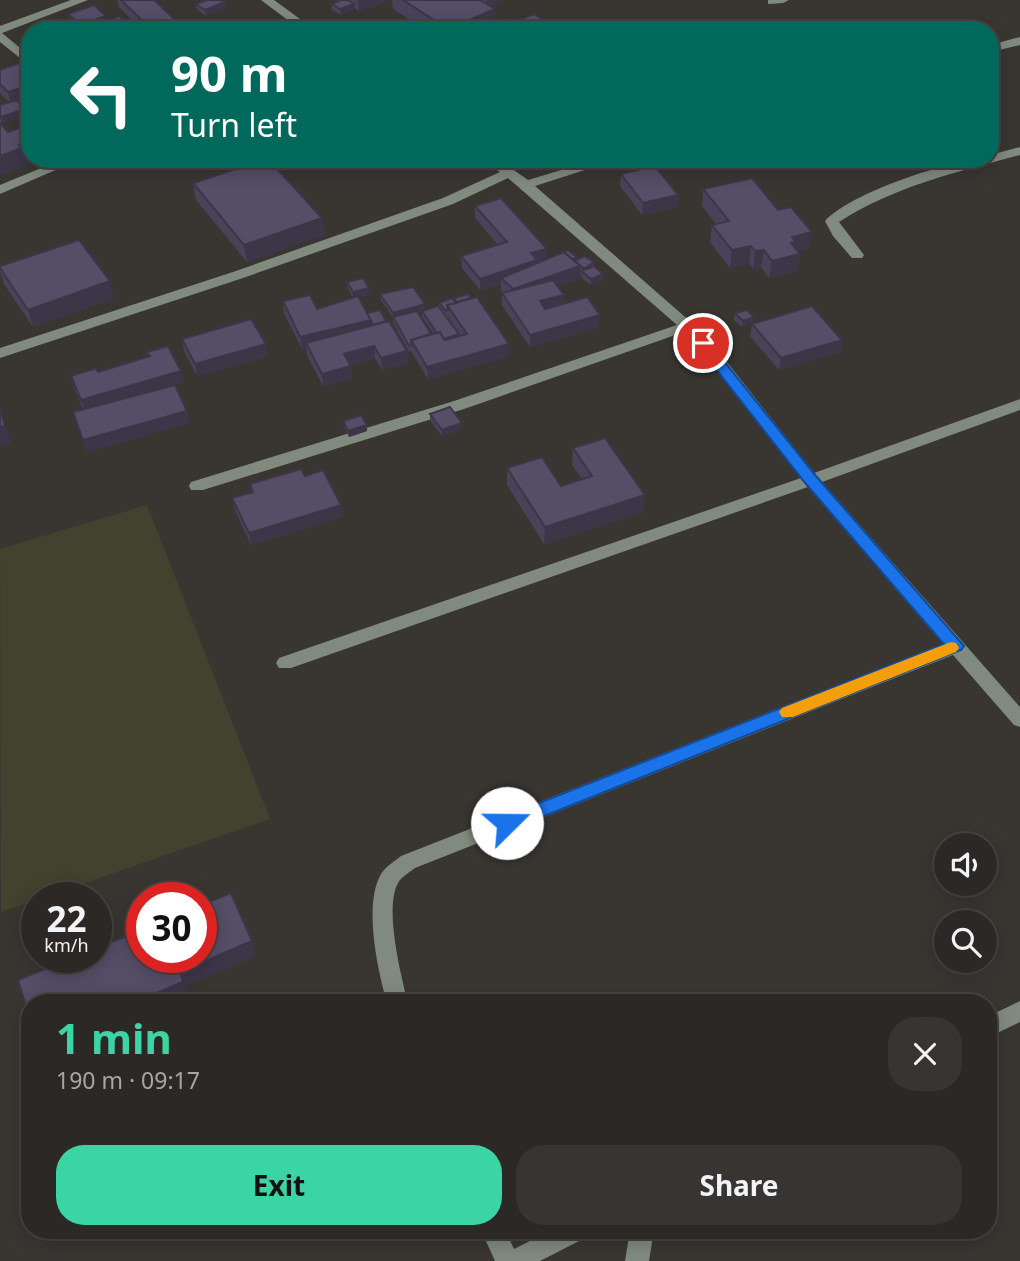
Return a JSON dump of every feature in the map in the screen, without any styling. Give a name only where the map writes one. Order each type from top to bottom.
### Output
[{"type":"street","points":[[25,21],[82,0]]},
{"type":"street","points":[[267,0],[296,21]]},
{"type":"street","points":[[0,30],[21,22]]},
{"type":"street","points":[[0,36],[21,54]]},
{"type":"street","points":[[999,47],[1020,41]]},
{"type":"street","points":[[999,156],[1020,151]]},
{"type":"street","points":[[0,190],[53,168]]},
{"type":"street","points":[[502,168],[687,326],[718,360],[811,480],[1020,720]]},
{"type":"street","points":[[526,186],[584,168]]},
{"type":"street","points":[[857,255],[832,221],[858,203],[954,168]]},
{"type":"street","points":[[0,353],[238,275],[434,206],[509,173]]},
{"type":"street","points":[[197,486],[459,405],[687,326]]},
{"type":"street","points":[[285,663],[811,480],[1020,404]]},
{"type":"street","points":[[395,994],[385,958],[384,904],[389,878],[408,862],[956,646]]},
{"type":"street","points":[[997,1023],[1020,1011]]},
{"type":"street","points":[[497,1239],[507,1261]]},
{"type":"street","points":[[515,1261],[559,1239]]},
{"type":"street","points":[[637,1261],[641,1239]]},
{"type":"green space","points":[[147,505],[270,819],[88,882],[21,882],[21,905],[1,912],[0,549]]},
{"type":"building","points":[[121,0],[154,0],[177,21],[143,21]]},
{"type":"building","points":[[207,0],[225,2],[205,10],[196,4]]},
{"type":"building","points":[[341,0],[354,4],[340,9],[332,4]]},
{"type":"building","points":[[403,0],[480,0],[495,9],[467,21],[436,21]]},
{"type":"building","points":[[94,5],[106,16],[92,21],[76,21],[68,14]]},
{"type":"building","points":[[534,14],[545,21],[516,21]]},
{"type":"building","points":[[119,16],[125,21],[106,21]]},
{"type":"building","points":[[19,63],[21,88],[8,92],[0,84],[0,70]]},
{"type":"building","points":[[16,100],[21,105],[21,110],[1,117],[0,105]]},
{"type":"building","points":[[0,123],[8,132],[21,127],[21,148],[0,156]]},
{"type":"building","points":[[239,168],[276,168],[322,218],[244,245],[193,183]]},
{"type":"building","points":[[657,168],[678,195],[643,203],[621,174]]},
{"type":"building","points":[[752,178],[778,210],[791,207],[812,232],[792,237],[796,242],[791,243],[800,254],[772,261],[764,250],[755,251],[751,246],[732,250],[712,225],[729,221],[703,189]]},
{"type":"building","points":[[501,198],[547,249],[531,253],[537,260],[480,279],[461,256],[507,242],[475,206]]},
{"type":"building","points":[[79,240],[110,281],[28,310],[0,266]]},
{"type":"building","points":[[568,250],[577,257],[572,259],[564,252]]},
{"type":"building","points":[[564,252],[580,266],[513,289],[501,278]]},
{"type":"building","points":[[584,256],[594,262],[584,269],[575,261]]},
{"type":"building","points":[[594,266],[603,274],[591,279],[581,271]]},
{"type":"building","points":[[363,278],[369,288],[353,292],[347,282]]},
{"type":"building","points":[[553,280],[564,295],[540,301],[545,309],[587,297],[600,315],[530,335],[502,293]]},
{"type":"building","points":[[413,287],[425,304],[393,313],[380,294]]},
{"type":"building","points":[[468,294],[471,298],[457,302],[454,298]]},
{"type":"building","points":[[310,295],[317,309],[358,296],[371,320],[300,337],[283,301]]},
{"type":"building","points":[[477,297],[509,344],[427,367],[411,340],[440,332],[445,340],[467,334],[447,305]]},
{"type":"building","points":[[452,298],[456,303],[447,305],[446,311],[439,303]]},
{"type":"building","points":[[438,306],[459,334],[444,339],[440,332],[437,333],[422,311]]},
{"type":"building","points":[[812,306],[842,340],[781,358],[752,324]]},
{"type":"building","points":[[380,310],[386,321],[373,325],[367,313]]},
{"type":"building","points":[[747,310],[754,317],[743,321],[735,313]]},
{"type":"building","points":[[417,311],[431,334],[411,340],[409,346],[393,317]]},
{"type":"building","points":[[251,319],[266,344],[195,364],[182,339]]},
{"type":"building","points":[[389,321],[407,351],[381,358],[374,346],[344,354],[351,366],[322,374],[306,343]]},
{"type":"building","points":[[168,346],[181,371],[81,400],[71,376],[96,368],[98,372],[150,356],[147,352]]},
{"type":"building","points":[[175,385],[187,411],[83,440],[73,412]]},
{"type":"building","points":[[450,407],[462,423],[442,430],[430,414]]},
{"type":"building","points":[[0,409],[5,426],[0,427]]},
{"type":"building","points":[[361,415],[367,425],[348,431],[343,421]]},
{"type":"building","points":[[605,438],[645,495],[545,527],[507,468],[542,457],[561,486],[592,476],[573,448]]},
{"type":"building","points":[[301,469],[305,476],[323,470],[341,505],[249,533],[232,498],[253,492],[250,484]]},
{"type":"building","points":[[231,893],[252,941],[217,956],[217,899]]},
{"type":"building","points":[[126,936],[126,973],[180,973],[183,982],[154,994],[22,994],[18,980],[35,973],[112,973],[112,942]]},
{"type":"slow traffic","points":[[788,712],[951,648]]},
{"type":"route","points":[[507,823],[956,646],[811,480],[703,343]]}]
